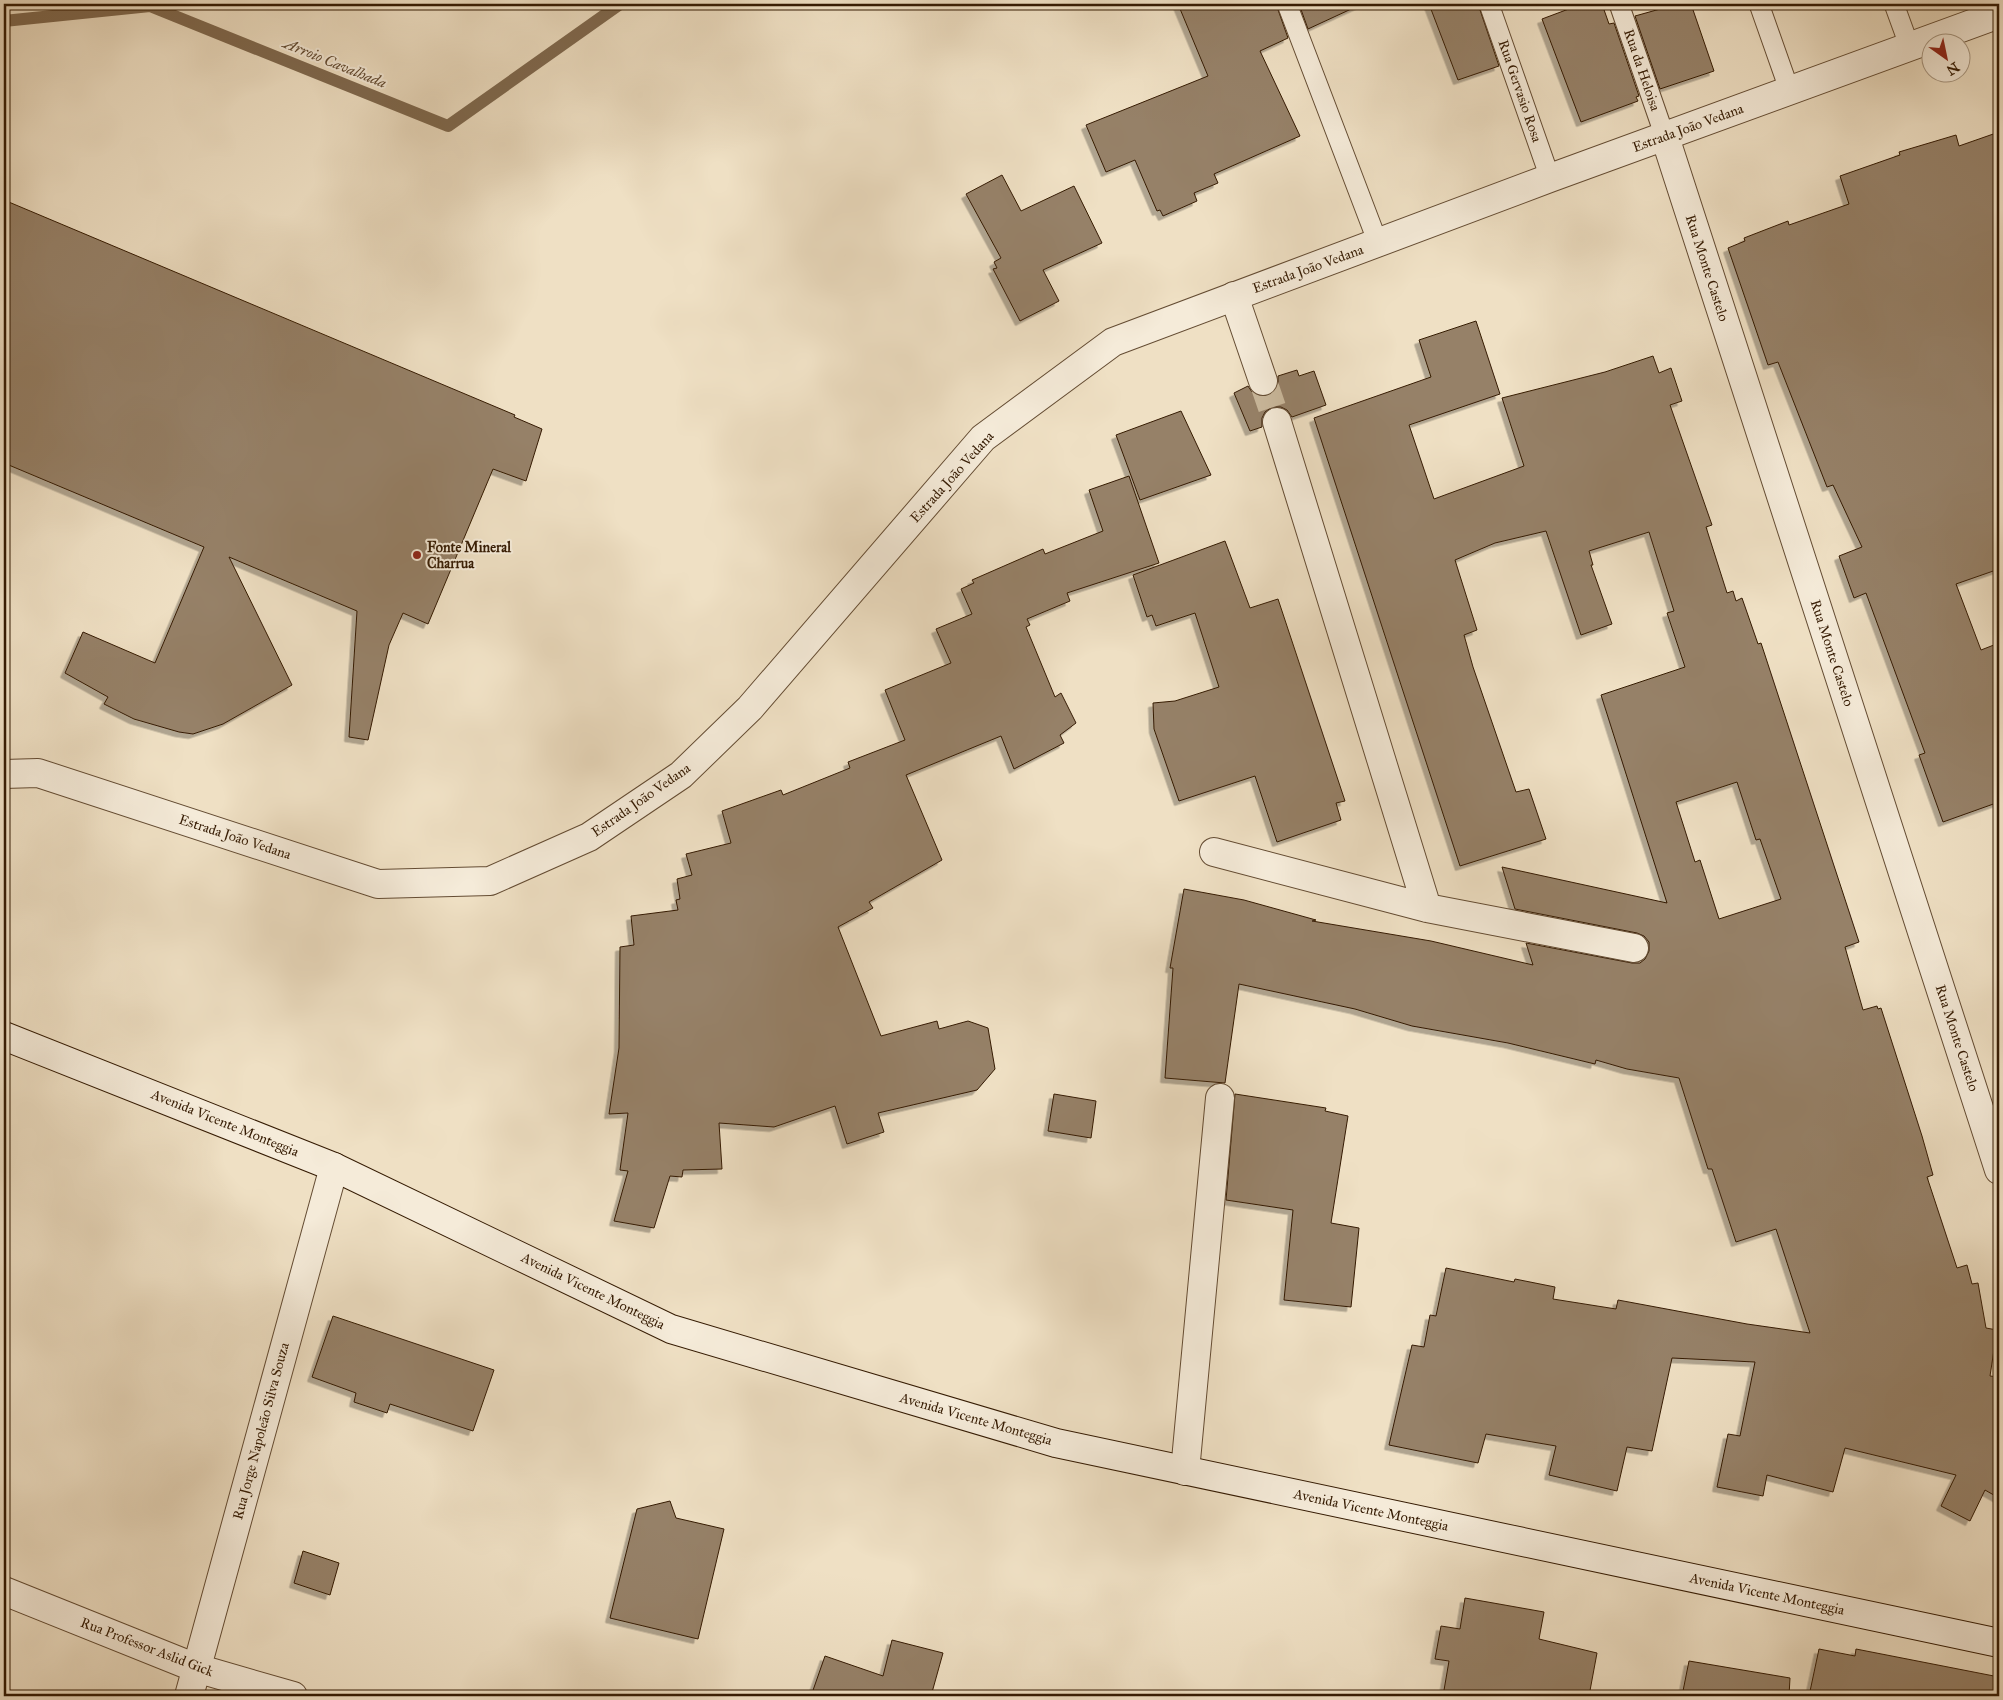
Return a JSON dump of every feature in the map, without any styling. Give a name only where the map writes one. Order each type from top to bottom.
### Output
[{"type":"street","name":"Estrada João Vedana","points":[[4,774],[38,773],[378,884],[490,881],[589,837],[682,775],[750,708],[983,438],[1113,342],[1550,178],[1790,92],[1999,14]]},
{"type":"street","name":"Rua Monte Castelo","points":[[1664,137],[1999,1170]]},
{"type":"street","points":[[1234,296],[1263,381]]},
{"type":"street","points":[[1277,422],[1427,908]]},
{"type":"street","points":[[1214,852],[1427,908],[1634,948]]},
{"type":"street","name":"Avenida Vicente Monteggia","points":[[4,1036],[334,1167],[671,1329],[1056,1443],[1999,1643]]},
{"type":"street","points":[[1185,1471],[1220,1098]]},
{"type":"street","name":"Rua Jorge Napoleão Silva Souza","points":[[189,1696],[334,1167]]},
{"type":"street","name":"Rua Professor Aslid Gick","points":[[4,1591],[196,1668],[293,1696]]},
{"type":"lane","points":[[1286,4],[1378,243]]},
{"type":"lane","name":"Rua Gervasio Rosa","points":[[1490,4],[1550,178]]},
{"type":"lane","name":"Rua da Heloisa","points":[[1619,4],[1664,137]]},
{"type":"lane","points":[[1759,4],[1790,92]]},
{"type":"lane","points":[[1894,4],[1910,48]]},
{"type":"building","points":[[1178,4],[1276,4],[1288,38],[1260,51],[1300,136],[1214,174],[1218,183],[1194,193],[1197,201],[1163,216],[1160,210],[1157,211],[1135,160],[1106,172],[1086,125],[1208,76]]},
{"type":"building","points":[[1299,4],[1362,4],[1308,29]]},
{"type":"building","points":[[1429,4],[1478,4],[1499,66],[1458,80]]},
{"type":"building","points":[[1582,4],[1602,4],[1609,24],[1614,23],[1639,96],[1636,97],[1638,101],[1581,122],[1542,19]]},
{"type":"building","points":[[1678,4],[1691,4],[1714,71],[1660,89],[1635,16]]},
{"type":"building","points":[[1999,132],[1999,569],[1956,584],[1981,650],[1999,643],[1999,802],[1943,822],[1919,755],[1925,753],[1866,593],[1854,598],[1839,556],[1862,547],[1833,485],[1827,487],[1778,362],[1768,365],[1728,248],[1745,241],[1744,238],[1788,221],[1789,225],[1849,204],[1840,176],[1900,155],[1899,152],[1956,135],[1959,146]]},
{"type":"building","points":[[1002,175],[1021,211],[1074,186],[1102,243],[1043,270],[1059,301],[1020,321],[993,269],[997,268],[994,262],[1001,258],[966,194]]},
{"type":"building","points":[[4,200],[515,415],[514,417],[542,429],[526,481],[493,469],[428,624],[403,613],[389,645],[368,740],[349,737],[357,611],[229,557],[292,685],[223,724],[193,734],[179,732],[134,719],[104,704],[108,697],[65,673],[83,632],[155,663],[204,547],[4,463]]},
{"type":"building","points":[[1476,321],[1500,394],[1409,425],[1434,499],[1524,466],[1502,398],[1605,372],[1653,356],[1659,373],[1671,368],[1682,401],[1670,405],[1712,525],[1706,527],[1727,593],[1733,591],[1736,601],[1742,598],[1758,644],[1761,643],[1859,942],[1845,947],[1863,1010],[1877,1006],[1878,1009],[1881,1008],[1922,1136],[1933,1175],[1927,1177],[1957,1268],[1967,1265],[1972,1284],[1978,1283],[1986,1328],[1997,1330],[1990,1376],[1999,1377],[1999,1498],[1985,1490],[1970,1521],[1941,1506],[1956,1475],[1845,1448],[1833,1492],[1767,1475],[1763,1496],[1717,1487],[1728,1434],[1740,1436],[1755,1362],[1672,1358],[1652,1451],[1627,1447],[1617,1491],[1549,1475],[1556,1446],[1486,1434],[1478,1463],[1389,1445],[1412,1345],[1424,1347],[1430,1315],[1436,1316],[1446,1268],[1514,1282],[1515,1279],[1555,1287],[1553,1299],[1616,1309],[1618,1300],[1747,1324],[1810,1333],[1776,1229],[1736,1242],[1712,1169],[1708,1169],[1679,1078],[1627,1069],[1596,1060],[1595,1064],[1508,1043],[1412,1026],[1355,1009],[1239,984],[1225,1083],[1165,1078],[1173,968],[1170,968],[1184,889],[1244,900],[1316,920],[1312,921],[1431,941],[1533,965],[1526,943],[1640,963],[1645,959],[1649,951],[1649,942],[1644,936],[1637,933],[1515,909],[1502,867],[1667,903],[1601,695],[1685,667],[1667,613],[1674,611],[1649,532],[1589,551],[1593,565],[1591,565],[1612,624],[1581,635],[1546,531],[1495,543],[1455,560],[1477,630],[1464,635],[1473,667],[1516,792],[1529,789],[1546,839],[1460,866],[1314,418],[1431,377],[1419,340]],"holes":[[[1737,782],[1756,840],[1760,839],[1781,899],[1719,919],[1700,860],[1695,862],[1676,802]]]},
{"type":"building","points":[[1297,370],[1299,376],[1314,371],[1326,405],[1292,417],[1287,410],[1281,407],[1272,407],[1265,412],[1262,418],[1262,427],[1250,431],[1234,393],[1248,386],[1252,392],[1260,396],[1268,396],[1274,392],[1278,384],[1278,376]]},
{"type":"building","points":[[1181,411],[1211,475],[1140,500],[1116,435]]},
{"type":"building","points":[[1129,476],[1159,563],[1067,593],[1070,601],[1027,619],[1030,625],[1026,627],[1055,697],[1061,693],[1076,723],[1060,735],[1064,743],[1014,769],[1001,736],[906,775],[942,860],[869,902],[873,908],[838,927],[881,1036],[937,1021],[939,1029],[968,1021],[988,1028],[995,1069],[977,1090],[878,1113],[884,1132],[847,1144],[835,1106],[774,1127],[719,1123],[722,1169],[683,1170],[682,1177],[670,1176],[654,1228],[614,1221],[628,1171],[620,1170],[628,1113],[609,1114],[619,1048],[620,947],[634,945],[631,916],[678,910],[676,900],[680,899],[677,879],[692,875],[686,854],[731,843],[722,811],[781,790],[783,795],[850,768],[848,762],[905,740],[885,690],[951,663],[936,629],[972,614],[961,589],[974,583],[972,580],[1043,549],[1045,554],[1103,531],[1089,490]]},
{"type":"building","points":[[1225,541],[1250,608],[1278,599],[1345,801],[1336,803],[1341,820],[1277,842],[1255,776],[1179,801],[1154,729],[1153,703],[1175,701],[1219,687],[1195,613],[1156,626],[1152,615],[1147,617],[1133,575]]},
{"type":"building","points":[[1054,1094],[1096,1101],[1091,1138],[1048,1131]]},
{"type":"building","points":[[1235,1094],[1326,1108],[1325,1111],[1348,1116],[1331,1223],[1359,1228],[1351,1307],[1284,1300],[1293,1210],[1226,1200]]},
{"type":"building","points":[[333,1316],[494,1370],[473,1431],[390,1404],[387,1413],[354,1402],[356,1393],[312,1377]]},
{"type":"building","points":[[670,1501],[676,1518],[724,1529],[698,1639],[610,1618],[637,1509]]},
{"type":"building","points":[[303,1551],[339,1563],[330,1595],[294,1583]]},
{"type":"building","points":[[1465,1598],[1544,1612],[1539,1639],[1597,1653],[1589,1696],[1443,1696],[1449,1661],[1435,1659],[1441,1626],[1460,1629]]},
{"type":"building","points":[[892,1640],[943,1653],[931,1696],[811,1696],[825,1656],[883,1676]]},
{"type":"building","points":[[1819,1649],[1855,1656],[1856,1649],[1999,1677],[1999,1696],[1809,1696]]},
{"type":"building","points":[[1689,1661],[1790,1678],[1789,1696],[1682,1696]]},
{"type":"waterway","name":"Arroio Cavalhada","points":[[4,21],[150,6],[448,126],[620,4]]},
{"type":"tunnel","points":[[1263,381],[1277,422]]},
{"type":"place","name":"Fonte Mineral Charrua","points":[[417,555]]}]
